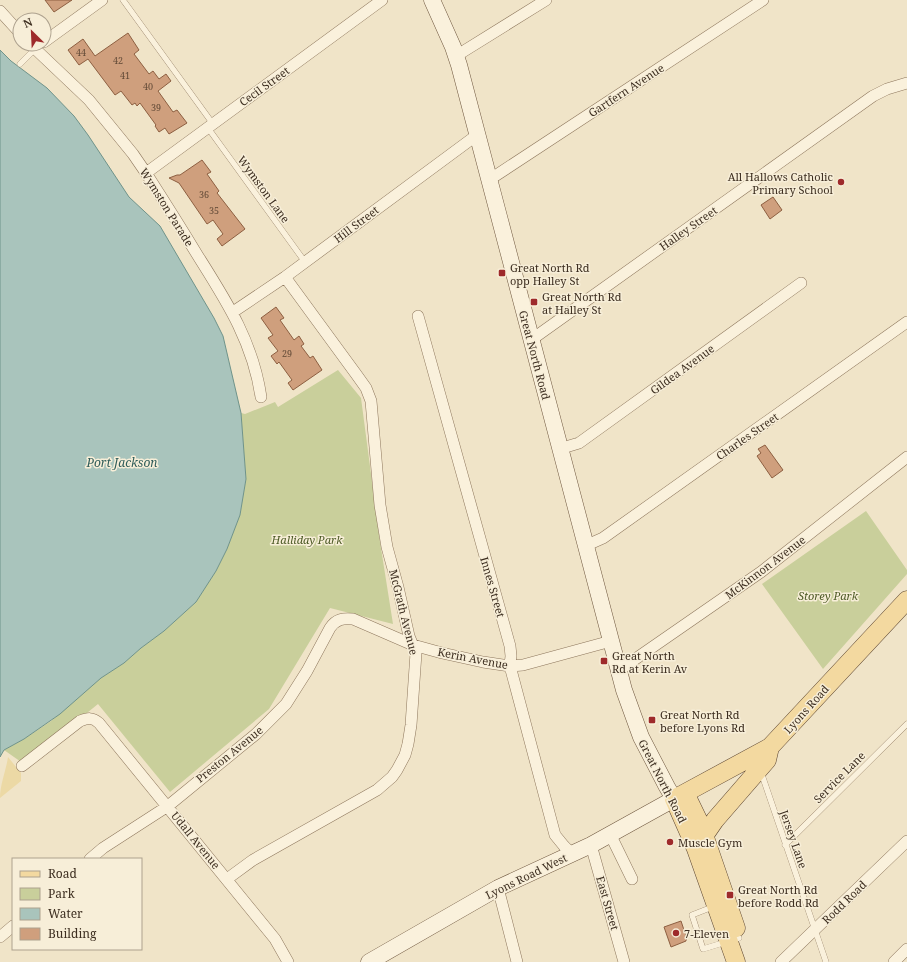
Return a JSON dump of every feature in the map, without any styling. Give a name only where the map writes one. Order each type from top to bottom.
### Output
[{"type":"main road","name":"Great North Road","points":[[432,0],[456,56],[624,690],[632,711],[651,734],[674,778],[696,849],[721,904],[734,940],[747,962]]},
{"type":"main road","name":"Lyons Road","points":[[680,796],[770,747],[907,600]]},
{"type":"main road","points":[[704,836],[715,820],[767,760],[770,747]]},
{"type":"main road","name":"Great North Road","points":[[680,796],[704,836],[721,904]]},
{"type":"main road","name":"Lyons Road West","points":[[369,962],[498,888],[591,845],[680,796]]},
{"type":"main road","name":"Great North Road","points":[[734,940],[736,962]]},
{"type":"street","points":[[52,35],[102,0]]},
{"type":"street","name":"Cecil Street","points":[[146,173],[382,0]]},
{"type":"street","points":[[456,56],[546,0]]},
{"type":"street","name":"Gartfern Avenue","points":[[489,180],[763,0]]},
{"type":"street","points":[[0,11],[12,24]]},
{"type":"street","name":"Wymston Parade","points":[[44,52],[89,100],[133,154],[146,173],[233,312],[245,339],[259,382],[261,397]]},
{"type":"street","name":"Halley Street","points":[[531,340],[873,96],[887,89],[907,83]]},
{"type":"street","name":"Hill Street","points":[[233,312],[285,277],[477,135]]},
{"type":"street","name":"McGrath Avenue","points":[[227,878],[253,860],[377,790],[392,777],[405,755],[411,725],[416,653],[409,636],[387,547],[380,505],[371,401],[366,388],[285,277]]},
{"type":"street","name":"Gildea Avenue","points":[[559,449],[579,443],[802,283]]},
{"type":"street","name":"Innes Street","points":[[418,316],[510,646],[510,666],[555,835],[572,854]]},
{"type":"street","name":"Charles Street","points":[[585,546],[603,538],[907,322]]},
{"type":"street","name":"McKinnon Avenue","points":[[618,671],[761,572],[907,457]]},
{"type":"street","name":"Kerin Avenue","points":[[338,620],[345,618],[353,619],[412,645],[483,662],[510,666],[523,665],[611,641]]},
{"type":"street","name":"Preston Avenue","points":[[91,858],[103,848],[168,806],[256,734],[286,704],[307,671],[333,623],[338,620]]},
{"type":"street","name":"Udall Avenue","points":[[22,766],[80,721],[89,718],[94,719],[99,723],[168,806],[275,938],[288,962]]},
{"type":"street","points":[[610,834],[632,879]]},
{"type":"street","name":"Rodd Road","points":[[781,962],[907,841]]},
{"type":"street","name":"East Street","points":[[591,845],[624,962]]},
{"type":"street","points":[[498,888],[517,962]]},
{"type":"street","points":[[0,937],[12,927]]},
{"type":"street","points":[[894,962],[907,949]]},
{"type":"lane","name":"Wymston Lane","points":[[123,0],[305,262]]},
{"type":"lane","points":[[20,64],[31,52]]},
{"type":"lane","name":"Service Lane","points":[[786,845],[907,724]]},
{"type":"lane","name":"Jersey Lane","points":[[760,768],[826,962]]},
{"type":"lane","points":[[721,904],[692,915],[703,949],[734,940]]},
{"type":"green space","name":"Halliday Park","points":[[338,370],[361,398],[380,542],[393,624],[330,608],[269,709],[170,792],[98,704],[24,764],[4,750],[51,721],[101,678],[124,663],[164,631],[196,602],[216,571],[227,549],[240,515],[246,479],[241,413],[245,414],[275,402],[278,407]]},
{"type":"green space","name":"Storey Park","points":[[866,511],[907,570],[907,574],[823,669],[762,584]]},
{"type":"sand","points":[[8,757],[21,773],[21,781],[0,798],[1,788]]},
{"type":"water","name":"Port Jackson","points":[[0,50],[11,61],[47,88],[74,116],[129,197],[160,226],[214,318],[223,336],[241,413],[246,479],[240,515],[227,549],[216,571],[196,602],[164,631],[124,663],[101,678],[60,714],[24,739],[4,750],[0,757]]},
{"type":"building","points":[[45,0],[72,0],[54,12]]},
{"type":"building","points":[[128,33],[139,50],[134,54],[149,74],[153,71],[159,79],[166,74],[171,81],[158,91],[173,112],[177,110],[187,123],[169,134],[165,128],[159,132],[155,126],[156,125],[140,103],[137,106],[135,103],[132,105],[121,91],[115,95],[88,59],[79,65],[68,50],[83,39],[95,56]]},
{"type":"building","points":[[202,160],[211,172],[207,174],[219,191],[217,193],[245,229],[222,246],[217,239],[223,234],[213,220],[207,224],[179,183],[169,178],[180,175]]},
{"type":"building","points":[[773,197],[782,210],[770,219],[761,205]]},
{"type":"building","points":[[276,307],[284,318],[280,320],[294,340],[299,336],[304,344],[301,346],[310,358],[313,356],[322,370],[293,390],[288,383],[292,380],[279,362],[277,364],[271,356],[278,351],[268,338],[273,335],[261,318]]},
{"type":"building","points":[[765,445],[783,470],[772,478],[757,456],[761,453],[758,449]]},
{"type":"building","name":"7-Eleven","points":[[681,921],[687,939],[686,941],[671,947],[664,927]]},
{"type":"place","name":"All Hallows Catholic Primary School","points":[[841,182]]},
{"type":"place","name":"Great North Rd opp Halley St","points":[[502,273]]},
{"type":"place","name":"Great North Rd at Halley St","points":[[534,302]]},
{"type":"place","name":"Great North Rd at Kerin Av","points":[[604,661]]},
{"type":"place","name":"Great North Rd before Lyons Rd","points":[[652,720]]},
{"type":"place","name":"Muscle Gym","points":[[670,842]]},
{"type":"place","name":"Great North Rd before Rodd Rd","points":[[730,895]]},
{"type":"place","name":"7-Eleven","points":[[676,933]]}]
